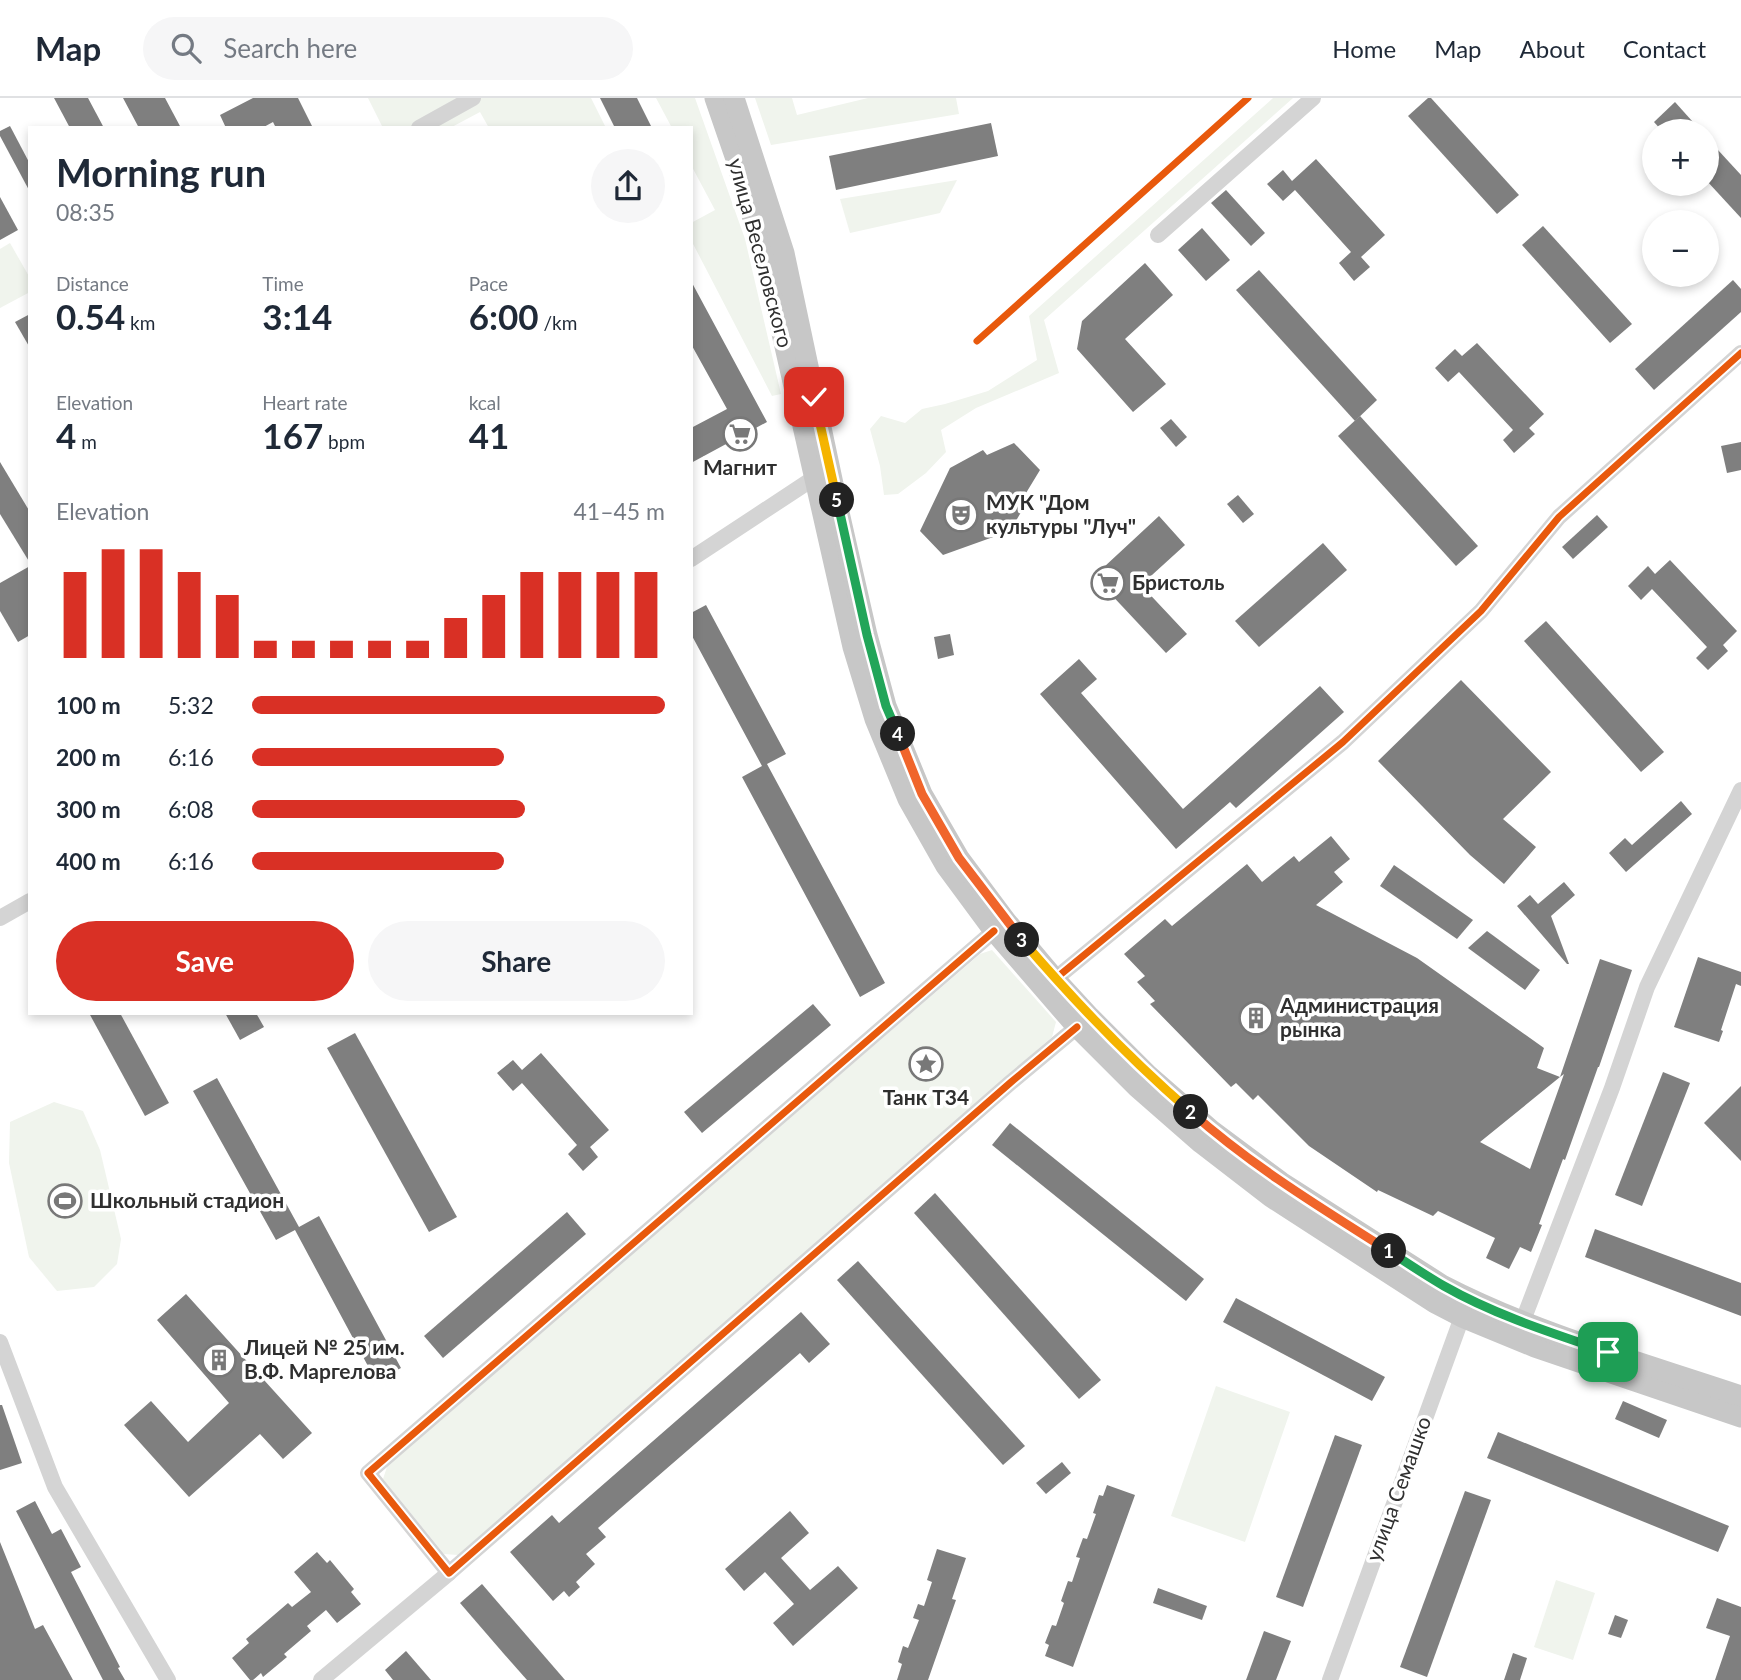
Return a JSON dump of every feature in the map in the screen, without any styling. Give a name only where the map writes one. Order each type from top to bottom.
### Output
[{"type":"main road","name":"улица Веселовского","points":[[715,98],[767,267],[823,476]]},
{"type":"main road","name":"улица Веселовского","points":[[734,98],[784,253],[853,647],[875,719],[908,799],[946,866],[1084,1022],[1137,1087],[1201,1143],[1271,1197],[1435,1303],[1522,1322],[1741,1395]]},
{"type":"main road","name":"улица Веселовского","points":[[1000,926],[1055,979],[1084,1022]]},
{"type":"main road","name":"улица Веселовского","points":[[1465,1308],[1535,1347],[1741,1417]]},
{"type":"street","points":[[423,126],[473,98]]},
{"type":"street","points":[[1158,235],[1313,98]]},
{"type":"street","points":[[1055,979],[1343,742],[1481,611],[1559,517],[1741,353]]},
{"type":"street","points":[[693,558],[823,476]]},
{"type":"street","points":[[1522,1322],[1612,1088],[1647,987],[1741,790]]},
{"type":"street","points":[[0,918],[28,902]]},
{"type":"street","points":[[449,1573],[368,1473],[1000,926]]},
{"type":"street","points":[[321,1680],[449,1573],[1084,1022]]},
{"type":"street","name":"улица Семашко","points":[[1330,1680],[1465,1308]]},
{"type":"street","points":[[0,1342],[55,1486],[168,1680]]},
{"type":"shaded area","points":[[368,98],[591,98],[605,126],[488,126],[480,112],[454,126],[382,126]]},
{"type":"shaded area","points":[[656,98],[695,98],[745,239],[781,394],[772,396],[693,244],[693,222],[715,210],[693,169],[693,126],[671,126]]},
{"type":"shaded area","points":[[755,98],[792,98],[797,115],[868,98],[956,98],[959,114],[771,145]]},
{"type":"shaded area","points":[[1273,98],[1293,98],[1044,320],[1059,373],[976,408],[941,430],[946,452],[926,473],[898,494],[884,495],[880,466],[870,429],[881,416],[905,423],[922,409],[988,391],[1037,360],[1029,316]]},
{"type":"shaded area","points":[[957,180],[940,213],[850,233],[840,199]]},
{"type":"shaded area","points":[[10,243],[28,274],[28,293],[0,308],[0,249]]},
{"type":"shaded area","points":[[992,950],[1056,1022],[1052,1037],[458,1555],[444,1554],[383,1479],[388,1464],[980,954]]},
{"type":"shaded area","name":"Школьный стадион","points":[[54,1102],[83,1111],[100,1150],[121,1239],[117,1264],[94,1287],[57,1291],[29,1257],[9,1163],[10,1122]]},
{"type":"shaded area","points":[[1216,1386],[1290,1412],[1245,1542],[1171,1516]]},
{"type":"shaded area","points":[[1556,1580],[1595,1593],[1573,1660],[1534,1647]]},
{"type":"building","points":[[54,98],[88,98],[103,126],[69,126]]},
{"type":"building","points":[[123,98],[165,98],[180,126],[138,126]]},
{"type":"building","points":[[253,98],[298,98],[312,126],[275,126],[273,122],[266,126],[225,126],[220,115]]},
{"type":"building","points":[[600,98],[637,98],[651,126],[614,126]]},
{"type":"building","points":[[1431,98],[1519,195],[1497,214],[1408,116]]},
{"type":"building","points":[[1675,102],[1690,119],[1657,119]]},
{"type":"building","points":[[991,123],[998,156],[836,190],[829,156]]},
{"type":"building","points":[[10,126],[28,160],[28,188],[0,136],[0,131]]},
{"type":"building","points":[[1719,151],[1741,175],[1741,218],[1719,194]]},
{"type":"building","points":[[1316,159],[1385,235],[1361,257],[1370,267],[1354,281],[1339,263],[1351,252],[1295,190],[1283,201],[1267,184],[1283,170],[1292,181]]},
{"type":"building","points":[[1226,190],[1265,233],[1251,246],[1211,203]]},
{"type":"building","points":[[0,197],[18,230],[0,240]]},
{"type":"building","points":[[1543,226],[1632,324],[1610,343],[1522,245]]},
{"type":"building","points":[[1202,228],[1230,260],[1206,281],[1178,250]]},
{"type":"building","points":[[1145,263],[1173,295],[1125,339],[1166,384],[1133,412],[1077,349],[1082,321]]},
{"type":"building","points":[[1259,270],[1377,400],[1355,421],[1236,290]]},
{"type":"building","points":[[1733,280],[1741,289],[1741,312],[1654,390],[1635,369]]},
{"type":"building","points":[[693,285],[767,422],[693,462],[693,427],[727,409],[693,348]]},
{"type":"building","points":[[28,315],[28,345],[15,322]]},
{"type":"building","points":[[1477,343],[1544,414],[1529,428],[1535,434],[1514,453],[1503,440],[1513,430],[1459,372],[1448,382],[1435,368],[1455,349],[1462,356]]},
{"type":"building","points":[[1360,416],[1478,546],[1456,566],[1338,436]]},
{"type":"building","points":[[1171,419],[1187,437],[1176,447],[1160,428]]},
{"type":"building","points":[[1741,442],[1741,470],[1727,473],[1721,446]]},
{"type":"building","points":[[1014,443],[1040,470],[1023,498],[1027,502],[1010,531],[943,555],[920,531],[950,468],[983,450],[987,455]]},
{"type":"building","points":[[0,462],[28,509],[28,560],[0,514]]},
{"type":"building","points":[[1238,495],[1254,514],[1243,523],[1227,504]]},
{"type":"building","points":[[1597,515],[1608,527],[1573,559],[1562,547]]},
{"type":"building","points":[[1159,516],[1185,545],[1141,585],[1187,634],[1166,653],[1106,589],[1104,567]]},
{"type":"building","points":[[1323,543],[1347,570],[1259,647],[1235,621]]},
{"type":"building","points":[[1670,560],[1737,631],[1723,645],[1728,651],[1708,670],[1696,658],[1707,647],[1652,589],[1641,600],[1628,586],[1648,566],[1655,574]]},
{"type":"building","points":[[28,567],[28,636],[18,642],[0,611],[0,583]]},
{"type":"building","points":[[706,605],[786,754],[767,764],[885,983],[860,997],[742,777],[762,766],[693,638],[693,612]]},
{"type":"building","points":[[1546,621],[1664,752],[1641,772],[1524,641]]},
{"type":"building","points":[[950,634],[954,655],[938,659],[934,637]]},
{"type":"building","points":[[1079,659],[1097,679],[1081,693],[1183,809],[1320,686],[1344,712],[1236,808],[1230,802],[1176,849],[1040,694]]},
{"type":"building","points":[[1461,680],[1551,772],[1503,819],[1536,847],[1504,884],[1470,855],[1378,761]]},
{"type":"building","points":[[1681,801],[1692,814],[1626,872],[1609,853],[1625,838],[1632,845]]},
{"type":"building","points":[[1331,836],[1350,859],[1334,872],[1343,882],[1316,905],[1417,958],[1544,1048],[1537,1068],[1560,1077],[1600,959],[1632,970],[1531,1252],[1520,1247],[1509,1269],[1486,1258],[1495,1238],[1438,1211],[1433,1216],[1378,1190],[1377,1192],[1309,1146],[1258,1095],[1253,1100],[1236,1083],[1231,1087],[1150,1004],[1155,1001],[1137,982],[1145,976],[1124,954],[1165,919],[1172,926],[1247,864],[1262,882],[1294,856],[1299,862]],"holes":[[[1564,1074],[1530,1169],[1480,1142],[1560,1077]]]},
{"type":"building","points":[[1394,865],[1473,920],[1457,939],[1380,886]]},
{"type":"building","points":[[1564,882],[1575,895],[1551,916],[1569,964],[1517,906],[1530,895],[1538,904]]},
{"type":"building","points":[[1487,931],[1540,970],[1525,990],[1468,948]]},
{"type":"building","points":[[1698,957],[1741,972],[1741,986],[1736,984],[1719,1042],[1674,1027]]},
{"type":"building","points":[[813,1004],[831,1025],[702,1133],[684,1112]]},
{"type":"building","points":[[90,1015],[121,1015],[169,1103],[145,1116]]},
{"type":"building","points":[[226,1015],[257,1015],[264,1027],[240,1040]]},
{"type":"building","points":[[355,1033],[457,1217],[429,1232],[327,1048]]},
{"type":"building","points":[[541,1053],[609,1130],[590,1147],[598,1157],[583,1171],[568,1154],[577,1145],[522,1083],[513,1091],[497,1073],[513,1060],[522,1070]]},
{"type":"building","points":[[1663,1072],[1690,1083],[1642,1206],[1615,1195]]},
{"type":"building","points":[[217,1078],[299,1227],[319,1216],[401,1368],[376,1381],[295,1230],[276,1240],[193,1091]]},
{"type":"building","points":[[1741,1086],[1741,1161],[1704,1123]]},
{"type":"building","points":[[1010,1123],[1204,1279],[1186,1301],[992,1145]]},
{"type":"building","points":[[935,1193],[1101,1380],[1079,1399],[914,1213]]},
{"type":"building","points":[[567,1212],[586,1234],[443,1358],[424,1336]]},
{"type":"building","points":[[1595,1229],[1741,1283],[1741,1316],[1585,1257]]},
{"type":"building","points":[[858,1261],[1025,1446],[1003,1465],[837,1280]]},
{"type":"building","name":"Лицей № 25 им. В.Ф. Маргелова","points":[[186,1294],[312,1433],[283,1459],[260,1434],[189,1497],[124,1425],[151,1401],[188,1442],[229,1403],[157,1320]]},
{"type":"building","points":[[1236,1298],[1385,1377],[1372,1401],[1223,1322]]},
{"type":"building","points":[[801,1312],[830,1344],[809,1363],[800,1353],[598,1528],[606,1537],[586,1554],[595,1564],[576,1582],[580,1587],[569,1597],[564,1591],[553,1601],[510,1552],[552,1515],[559,1523]]},
{"type":"building","points":[[1623,1401],[1667,1420],[1659,1438],[1615,1419]]},
{"type":"building","points":[[0,1405],[22,1463],[0,1470]]},
{"type":"building","points":[[1498,1432],[1729,1526],[1718,1552],[1487,1458]]},
{"type":"building","points":[[1335,1435],[1362,1445],[1303,1607],[1276,1597]]},
{"type":"building","points":[[1062,1462],[1071,1473],[1046,1494],[1036,1483]]},
{"type":"building","points":[[1107,1485],[1135,1495],[1073,1667],[1045,1656],[1049,1645],[1045,1643],[1052,1625],[1056,1626],[1068,1581],[1072,1582],[1080,1558],[1076,1557],[1083,1538],[1087,1539],[1096,1514],[1093,1513],[1099,1495],[1103,1496]]},
{"type":"building","points":[[1465,1491],[1491,1500],[1427,1677],[1400,1667]]},
{"type":"building","points":[[35,1501],[52,1534],[61,1529],[81,1567],[71,1572],[125,1680],[103,1680],[16,1511]]},
{"type":"building","points":[[790,1511],[809,1533],[781,1558],[810,1590],[838,1566],[858,1588],[793,1646],[773,1623],[794,1604],[765,1572],[744,1591],[725,1569]]},
{"type":"building","points":[[0,1542],[35,1629],[43,1625],[73,1680],[0,1680]]},
{"type":"building","points":[[937,1549],[966,1558],[952,1599],[956,1600],[928,1680],[897,1680],[902,1664],[898,1662],[903,1646],[908,1648],[919,1620],[913,1618],[918,1604],[924,1606],[932,1582],[927,1580]]},
{"type":"building","points":[[317,1552],[327,1563],[330,1560],[354,1589],[351,1592],[361,1604],[337,1623],[326,1610],[307,1626],[311,1631],[284,1654],[287,1657],[263,1677],[261,1673],[250,1680],[232,1658],[249,1643],[246,1639],[288,1603],[292,1607],[311,1592],[294,1572]]},
{"type":"building","points":[[482,1584],[565,1680],[527,1680],[504,1654],[460,1603]]},
{"type":"building","points":[[1158,1588],[1207,1606],[1202,1620],[1153,1603]]},
{"type":"building","points":[[1717,1598],[1741,1607],[1741,1680],[1715,1680],[1730,1636],[1706,1628]]},
{"type":"building","points":[[1615,1615],[1628,1620],[1621,1638],[1608,1634]]},
{"type":"building","points":[[1264,1631],[1291,1641],[1276,1680],[1246,1680]]},
{"type":"building","points":[[406,1651],[431,1680],[393,1680],[385,1670]]},
{"type":"building","points":[[1513,1653],[1527,1658],[1520,1680],[1504,1680]]},
{"type":"cycle path","points":[[977,341],[1248,98]]},
{"type":"cycle path","points":[[1055,979],[1343,742],[1481,611],[1559,517],[1741,353]]},
{"type":"cycle path","points":[[994,931],[368,1473],[449,1573],[1077,1027]]},
{"type":"place","name":"Магнит","points":[[740,434]]},
{"type":"place","name":"МУК \"Дом культуры \"Луч\"","points":[[961,515]]},
{"type":"place","name":"Бристоль","points":[[1108,583]]},
{"type":"place","name":"Администрация рынка","points":[[1256,1018]]},
{"type":"place","name":"Танк T34","points":[[926,1064]]},
{"type":"place","name":"Школьный стадион","points":[[65,1201]]},
{"type":"place","name":"Лицей № 25 им. В.Ф. Маргелова","points":[[219,1360]]},
{"type":"route","points":[[814,397],[867,635],[886,706],[922,794],[959,858],[1006,921],[1090,1017],[1148,1075],[1211,1130],[1281,1182],[1442,1285],[1541,1330],[1608,1352]]}]
